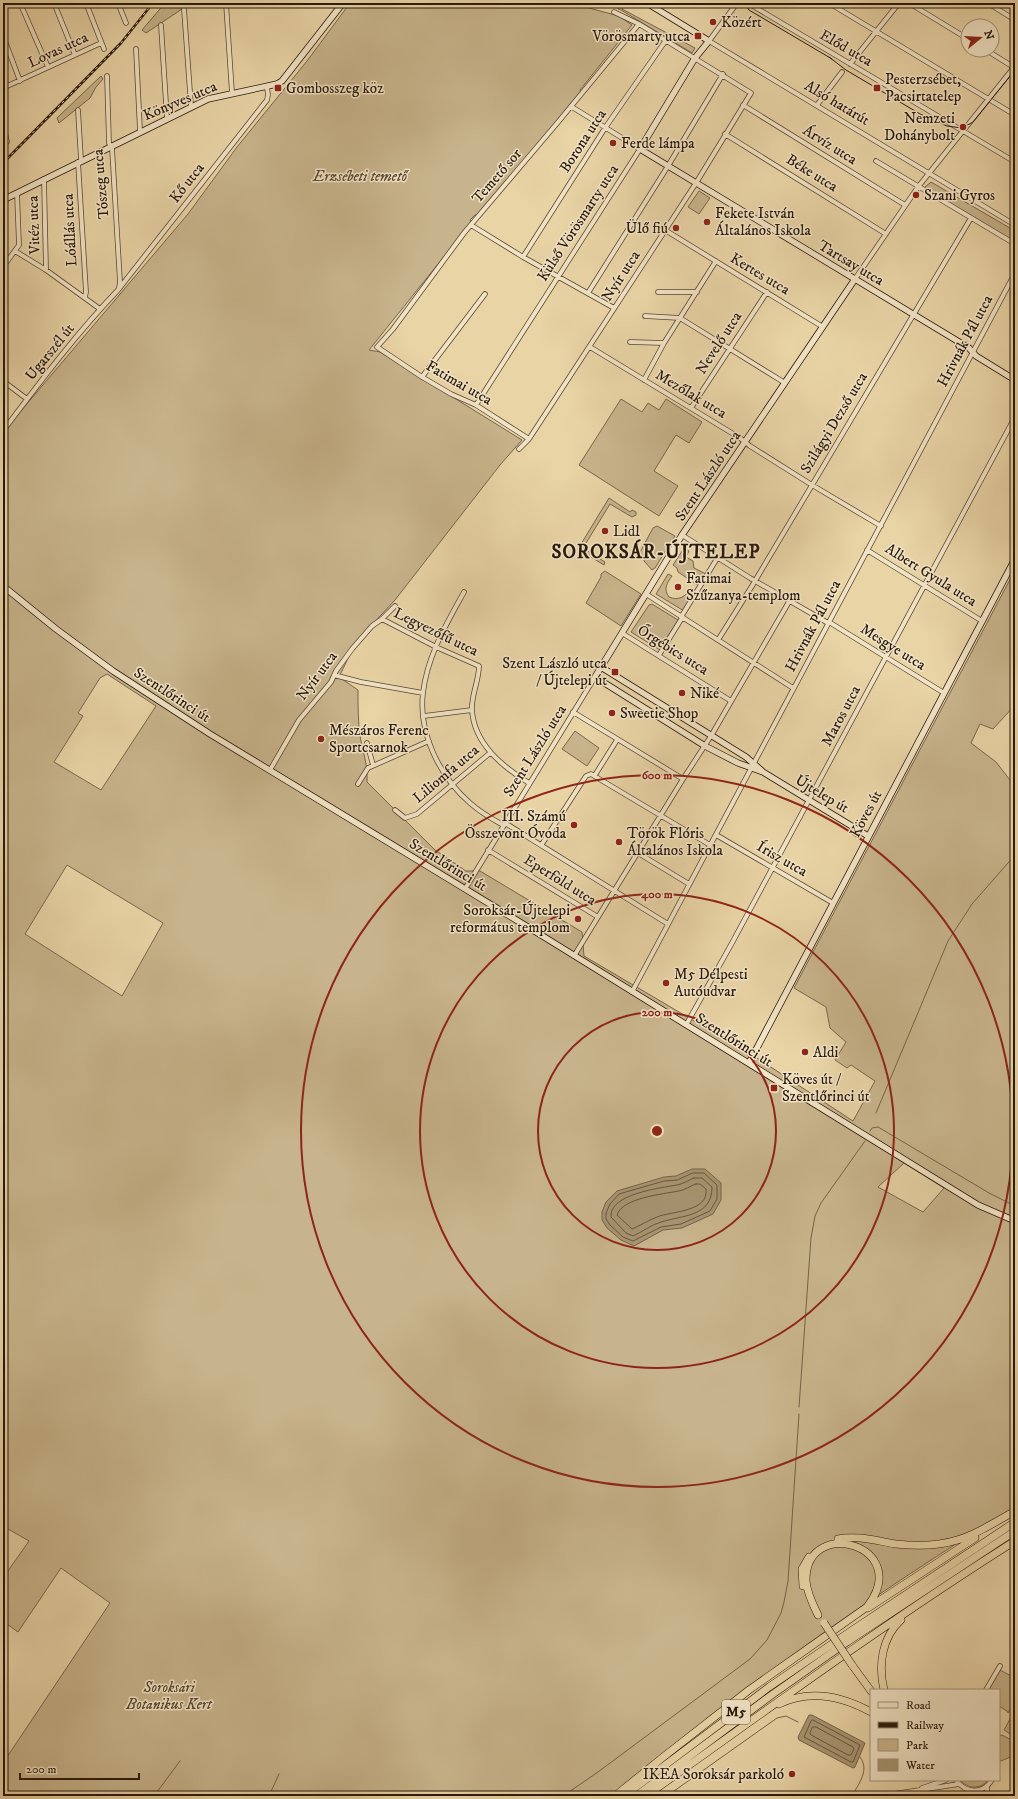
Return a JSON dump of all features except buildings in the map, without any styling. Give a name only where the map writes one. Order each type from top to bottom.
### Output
[{"type":"highway","name":"M5","points":[[615,1796],[750,1690],[856,1615],[1015,1511]]},
{"type":"highway","points":[[870,1690],[818,1615],[805,1592],[802,1574],[807,1560],[813,1552],[823,1544],[840,1538],[855,1538],[909,1545],[938,1545],[967,1537],[1015,1511]]},
{"type":"highway","name":"M5","points":[[624,1796],[769,1687],[857,1626],[1015,1522]]},
{"type":"highway","name":"M5","points":[[636,1796],[773,1694],[841,1646],[1015,1531]]},
{"type":"highway","name":"M5","points":[[646,1796],[753,1720],[774,1703],[916,1606],[1015,1541]]},
{"type":"highway","points":[[818,1615],[807,1587],[806,1576],[809,1565],[820,1550],[842,1542],[856,1546],[866,1552],[874,1562],[878,1573],[878,1583],[874,1596],[867,1607],[856,1615]]},
{"type":"highway","points":[[884,1689],[881,1672],[885,1645],[896,1624],[916,1606]]},
{"type":"highway","points":[[753,1720],[786,1701],[816,1695],[842,1699],[870,1712]]},
{"type":"street","points":[[20,3],[48,67]]},
{"type":"street","points":[[54,3],[75,55]]},
{"type":"street","points":[[86,3],[104,49]]},
{"type":"street","points":[[118,3],[126,23]]},
{"type":"street","points":[[226,3],[232,93]]},
{"type":"street","name":"Könyves utca","points":[[3,200],[44,178],[191,106],[215,96],[267,87],[282,81],[343,3]]},
{"type":"street","name":"Alsó határút","points":[[647,3],[1015,225]]},
{"type":"street","points":[[696,56],[737,3]]},
{"type":"street","name":"Előd utca","points":[[748,3],[964,130],[1015,162]]},
{"type":"street","points":[[829,3],[1015,115]]},
{"type":"street","points":[[850,64],[898,3]]},
{"type":"street","points":[[909,3],[960,34]]},
{"type":"street","points":[[988,3],[1015,20]]},
{"type":"street","points":[[184,9],[191,106]]},
{"type":"street","points":[[588,293],[668,166],[722,74],[696,56],[639,24],[614,12]]},
{"type":"street","name":"Temető sor","points":[[377,347],[393,329],[471,225],[572,107],[639,24]]},
{"type":"street","points":[[161,25],[167,118]]},
{"type":"street","points":[[3,36],[20,81]]},
{"type":"street","name":"Borona utca","points":[[523,256],[605,128],[666,40]]},
{"type":"street","name":"Lovas utca","points":[[3,88],[101,43]]},
{"type":"street","points":[[136,49],[140,131]]},
{"type":"street","name":"Külső Vörösmarty utca","points":[[476,405],[640,149],[696,56]]},
{"type":"street","points":[[1000,58],[1015,67]]},
{"type":"street","name":"Szent László utca","points":[[465,890],[488,850],[682,535],[918,186],[1015,67]]},
{"type":"street","points":[[816,105],[842,72]]},
{"type":"street","name":"Nyír utca","points":[[519,449],[529,439],[590,346],[696,183],[751,93],[722,74]]},
{"type":"street","name":"Tószeg utca","points":[[107,76],[109,143],[112,148],[120,282],[118,290]]},
{"type":"street","name":"Kő utca","points":[[118,290],[267,100],[267,87]]},
{"type":"street","name":"Árvíz utca","points":[[743,105],[905,205]]},
{"type":"street","name":"Tartsay utca","points":[[572,107],[969,348],[976,356],[1015,380]]},
{"type":"street","name":"Lóállás utca","points":[[78,110],[85,297]]},
{"type":"street","points":[[3,123],[7,142]]},
{"type":"street","name":"Béke utca","points":[[725,134],[886,234]]},
{"type":"street","points":[[876,161],[1015,244]]},
{"type":"street","name":"Vitéz utca","points":[[44,178],[46,270]]},
{"type":"street","points":[[3,267],[19,245],[17,193]]},
{"type":"street","name":"Szilágyi Dezső utca","points":[[718,640],[971,218]]},
{"type":"street","points":[[471,225],[614,308]]},
{"type":"street","name":"Kertes utca","points":[[665,230],[823,326]]},
{"type":"street","points":[[15,251],[46,270],[100,309]]},
{"type":"street","points":[[644,380],[664,343],[716,261]]},
{"type":"street","name":"Hrivnák Pál utca","points":[[632,992],[1015,273]]},
{"type":"street","name":"Ugarszél út","points":[[3,431],[100,309],[118,290]]},
{"type":"street","points":[[658,292],[697,292]]},
{"type":"street","name":"Nevelő utca","points":[[691,408],[767,292]]},
{"type":"street","points":[[422,377],[485,294]]},
{"type":"street","points":[[644,316],[680,318],[785,383]]},
{"type":"street","points":[[630,342],[664,343]]},
{"type":"street","name":"Mezőlak utca","points":[[590,346],[812,485],[881,526]]},
{"type":"street","name":"Fatimai utca","points":[[377,347],[422,377],[451,394],[476,405],[529,439]]},
{"type":"street","points":[[3,381],[27,399]]},
{"type":"street","name":"Maros utca","points":[[686,1025],[773,868],[1015,418]]},
{"type":"street","name":"Mesgye utca","points":[[682,535],[755,580],[887,657],[944,693]]},
{"type":"street","name":"Albert Gyula utca","points":[[868,550],[925,587],[982,621]]},
{"type":"street","points":[[659,655],[718,557]]},
{"type":"street","name":"Köves út","points":[[748,1063],[1015,559]]},
{"type":"street","name":"Köves út","points":[[1006,576],[1015,564]]},
{"type":"street","name":"Szentlőrinci út","points":[[3,586],[56,629],[113,671],[210,734],[978,1205],[1015,1221]]},
{"type":"street","points":[[464,592],[443,629],[436,647],[423,693],[425,729],[437,760],[452,784],[479,810],[542,844],[668,924]]},
{"type":"street","points":[[646,594],[793,688]]},
{"type":"street","points":[[574,956],[705,746],[790,600]]},
{"type":"street","name":"Nyír utca","points":[[270,770],[299,720],[331,682],[334,675],[352,649],[372,626],[396,606]]},
{"type":"street","name":"Legyezőfű utca","points":[[382,619],[436,647],[479,666],[472,710]]},
{"type":"street","name":"Őrgébics utca","points":[[622,633],[731,701]]},
{"type":"street","name":"Újtelep út","points":[[601,667],[754,762],[763,772]]},
{"type":"street","points":[[334,675],[361,682],[423,693]]},
{"type":"street","name":"Újtelep út","points":[[595,677],[705,746],[738,763],[763,772],[868,836]]},
{"type":"street","points":[[424,716],[472,710],[484,743],[490,753],[515,774],[529,783]]},
{"type":"street","points":[[573,712],[683,779]]},
{"type":"street","points":[[595,775],[617,740]]},
{"type":"street","points":[[358,784],[365,772],[373,765],[429,741]]},
{"type":"street","points":[[367,743],[373,765]]},
{"type":"street","name":"Liliomfa utca","points":[[395,810],[405,818],[417,814],[490,753]]},
{"type":"street","points":[[542,844],[586,776],[590,774],[595,775],[710,845]]},
{"type":"street","name":"Írisz utca","points":[[718,836],[833,903]]},
{"type":"street","name":"Eperföld utca","points":[[488,850],[598,917]]},
{"type":"street","points":[[638,853],[689,884]]},
{"type":"street","points":[[987,1689],[1000,1666]]},
{"type":"street","points":[[912,1791],[943,1781]]},
{"type":"street","points":[[957,1781],[965,1789],[973,1791],[979,1796]]},
{"type":"street","points":[[987,1796],[987,1787],[991,1781]]},
{"type":"street","points":[[881,1796],[959,1784]]},
{"type":"street","points":[[973,1791],[987,1787]]},
{"type":"green space","points":[[165,3],[191,3],[146,33],[142,30]]},
{"type":"green space","points":[[350,3],[570,3],[619,16],[632,25],[580,90],[582,93],[478,215],[475,215],[470,220],[471,223],[369,350],[380,352],[522,440],[500,465],[395,600],[356,642],[339,677],[358,690],[359,730],[366,764],[367,782],[435,850],[466,871],[480,871],[582,932],[584,956],[757,1058],[853,1121],[875,1081],[851,1065],[847,1068],[835,1060],[846,1042],[830,1028],[826,1007],[794,988],[1015,570],[1015,705],[993,729],[980,724],[971,743],[996,762],[1010,780],[1015,780],[1015,1507],[911,1573],[808,1644],[708,1718],[612,1796],[3,1796],[3,1763],[110,1603],[61,1568],[18,1632],[3,1621],[3,1578],[29,1541],[3,1526],[3,432],[188,214],[237,147],[307,61]],"holes":[[[107,674],[156,706],[101,790],[54,762],[83,716],[78,713],[100,678]],[[67,865],[163,923],[122,996],[25,934]],[[904,1163],[944,1188],[923,1212],[878,1187]]]},
{"type":"green space","points":[[618,3],[625,3],[622,9],[695,48],[692,53],[618,9]]},
{"type":"green space","points":[[101,76],[103,79],[96,87],[90,98],[59,123],[57,118]]},
{"type":"green space","points":[[931,182],[1015,231],[1015,243],[925,190],[925,187]]},
{"type":"green space","points":[[699,191],[710,198],[699,214],[688,207]]},
{"type":"green space","points":[[621,399],[642,412],[648,403],[659,410],[666,399],[702,422],[689,443],[676,435],[654,471],[678,486],[659,516],[579,465]]},
{"type":"green space","points":[[609,498],[630,512],[632,510],[636,512],[636,515],[632,517],[610,504],[583,548],[605,562],[604,565],[578,549]]},
{"type":"green space","points":[[657,526],[675,536],[655,568],[652,570],[644,561],[644,558],[641,557],[640,552],[653,528]]},
{"type":"green space","points":[[684,548],[689,551],[686,557],[693,561],[694,568],[706,574],[699,586],[678,572],[677,568],[673,565]]},
{"type":"green space","points":[[605,571],[641,594],[621,626],[586,603],[601,577],[601,574]]},
{"type":"green space","points":[[668,574],[672,576],[666,589],[669,597],[675,599],[684,596],[691,589],[696,590],[684,611],[656,594]]},
{"type":"green space","points":[[652,604],[678,620],[660,650],[631,632],[649,605]]},
{"type":"green space","points":[[575,731],[599,748],[587,766],[562,749]]},
{"type":"green space","points":[[1000,1670],[1015,1678],[1015,1701],[1008,1713],[1000,1707],[1000,1689],[989,1689]]},
{"type":"green space","points":[[1015,1710],[1015,1737],[1004,1730]]},
{"type":"green space","points":[[1002,1735],[1015,1742],[1015,1755],[1001,1761],[1000,1760],[1000,1736]]},
{"type":"green space","points":[[961,1781],[987,1781],[978,1787],[970,1787]]},
{"type":"water","points":[[692,1169],[705,1169],[721,1183],[721,1200],[713,1214],[682,1228],[663,1230],[634,1246],[621,1240],[607,1228],[602,1220],[602,1212],[606,1202],[617,1191],[664,1177],[676,1176]]},
{"type":"water","points":[[809,1715],[812,1715],[865,1743],[855,1767],[853,1768],[799,1740],[798,1737]]},
{"type":"waterway","points":[[876,1113],[948,941],[972,904],[1015,855]]},
{"type":"waterway","points":[[870,1131],[872,1128],[878,1127],[989,1193],[1015,1206]]},
{"type":"waterway","points":[[799,1407],[811,1238],[815,1216],[821,1203],[865,1141]]},
{"type":"waterway","points":[[563,1796],[598,1772],[750,1659],[767,1640],[781,1613],[788,1581],[799,1414]]},
{"type":"waterway","points":[[667,1796],[777,1718],[786,1716],[798,1722]]},
{"type":"waterway","points":[[852,1796],[864,1772],[863,1762],[860,1757]]},
{"type":"waterway","points":[[154,1796],[180,1761]]},
{"type":"waterway","points":[[269,1796],[279,1774]]},
{"type":"tram line","points":[[744,3],[749,10],[832,59]]},
{"type":"tram line","points":[[829,57],[846,70],[920,114],[947,126],[962,128],[973,122],[1015,70]]},
{"type":"railway","points":[[3,163],[121,43],[153,3]]},
{"type":"place","name":"Közért","points":[[713,22]]},
{"type":"place","name":"Vörösmarty utca","points":[[698,36]]},
{"type":"place","name":"Gombosszeg köz","points":[[278,88]]},
{"type":"place","name":"Pesterzsébet, Pacsirtatelep","points":[[877,88]]},
{"type":"place","name":"Nemzeti Dohánybolt","points":[[963,127]]},
{"type":"place","name":"Ferde lámpa","points":[[613,143]]},
{"type":"place","name":"Szani Gyros","points":[[916,195]]},
{"type":"place","name":"Fekete István Általános Iskola","points":[[707,222]]},
{"type":"place","name":"Ülő fiú","points":[[676,228]]},
{"type":"place","name":"Lidl","points":[[605,531]]},
{"type":"place","name":"Fatimai Szűzanya-templom","points":[[678,587]]},
{"type":"place","name":"Szent László utca / Újtelepi út","points":[[615,672]]},
{"type":"place","name":"Niké","points":[[682,693]]},
{"type":"place","name":"Sweetie Shop","points":[[612,713]]},
{"type":"place","name":"Mészáros Ferenc Sportcsarnok","points":[[321,739]]},
{"type":"place","name":"III. Számú Összevont Óvoda","points":[[574,825]]},
{"type":"place","name":"Török Flóris Általános Iskola","points":[[619,842]]},
{"type":"place","name":"Soroksár-Újtelepi református templom","points":[[578,919]]},
{"type":"place","name":"M5 Délpesti Autóudvar","points":[[666,983]]},
{"type":"place","name":"Aldi","points":[[805,1052]]},
{"type":"place","name":"Köves út / Szentlőrinci út","points":[[774,1088]]},
{"type":"place","name":"IKEA Soroksár parkoló","points":[[792,1774]]},
{"type":"district","name":"SOROKSÁR-ÚJTELEP","points":[[656,552]]},
{"type":"park label","name":"Erzsébeti temető","points":[[360,176]]},
{"type":"park label","name":"Soroksári Botanikus Kert","points":[[169,1696]]}]
